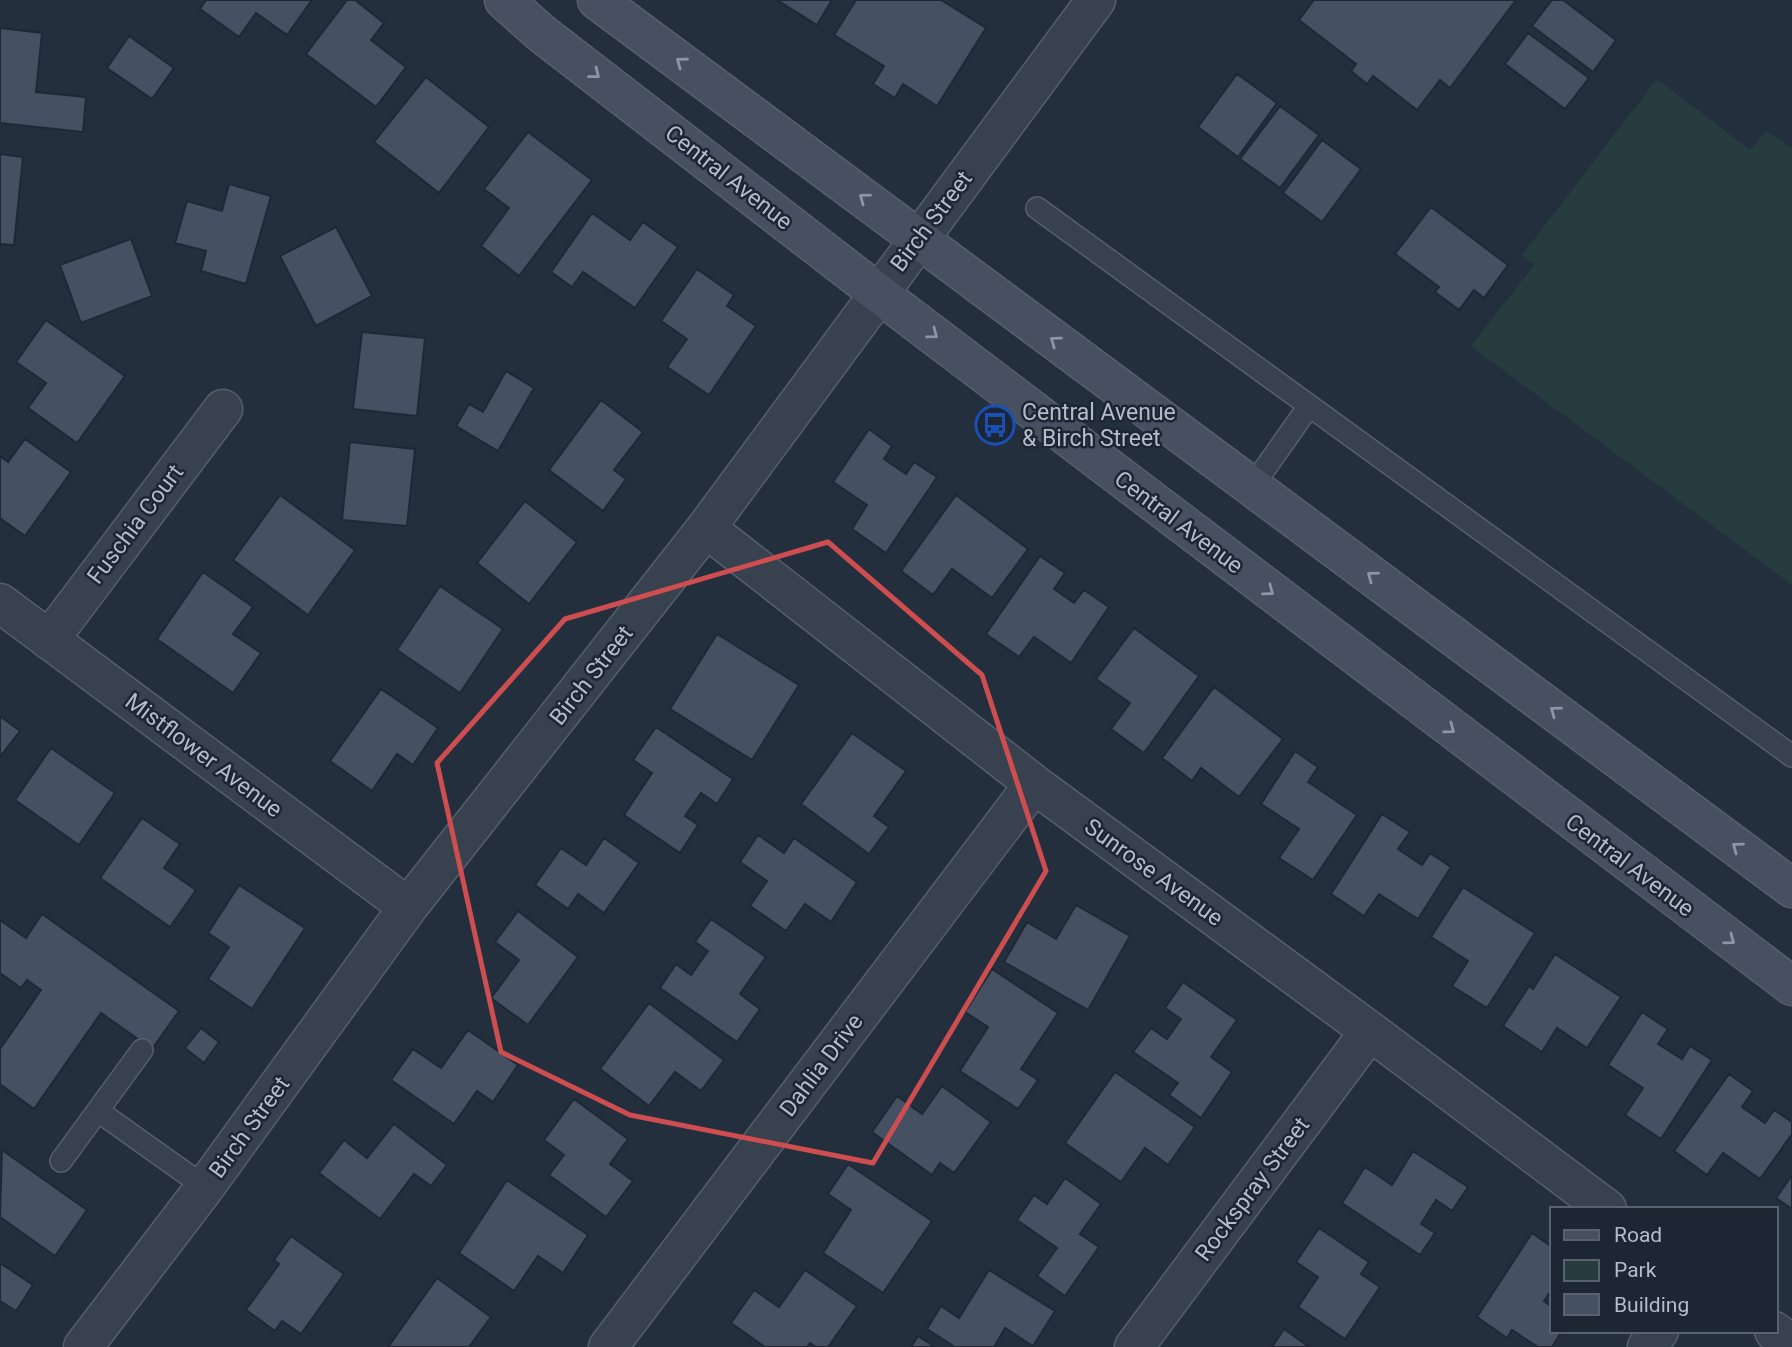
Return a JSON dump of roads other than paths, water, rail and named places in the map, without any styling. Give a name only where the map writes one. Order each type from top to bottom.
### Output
[{"type":"main road","points":[[489,0],[541,33]]},
{"type":"main road","name":"Central Avenue","points":[[504,0],[541,33],[878,293],[1792,986]]},
{"type":"main road","points":[[597,0],[1792,888]]},
{"type":"street","name":"Birch Street","points":[[83,1347],[205,1187],[408,907],[706,528],[918,239],[1079,6]]},
{"type":"street","name":"Fuschia Court","points":[[48,640],[223,409]]},
{"type":"street","name":"Sunrose Avenue","points":[[706,528],[1034,784],[1604,1207]]},
{"type":"street","name":"Mistflower Avenue","points":[[0,603],[408,907]]},
{"type":"street","name":"Dahlia Drive","points":[[607,1347],[1034,784]]},
{"type":"street","name":"Rockspray Street","points":[[1134,1347],[1370,1031]]},
{"type":"street","points":[[1777,1333],[1792,1343]]},
{"type":"lane","points":[[1037,208],[1792,756]]},
{"type":"lane","points":[[1252,487],[1309,405]]},
{"type":"lane","points":[[61,1161],[142,1050]]},
{"type":"lane","points":[[98,1111],[205,1187]]},
{"type":"place","name":"Central Avenue & Birch Street","points":[[995,425]]}]
